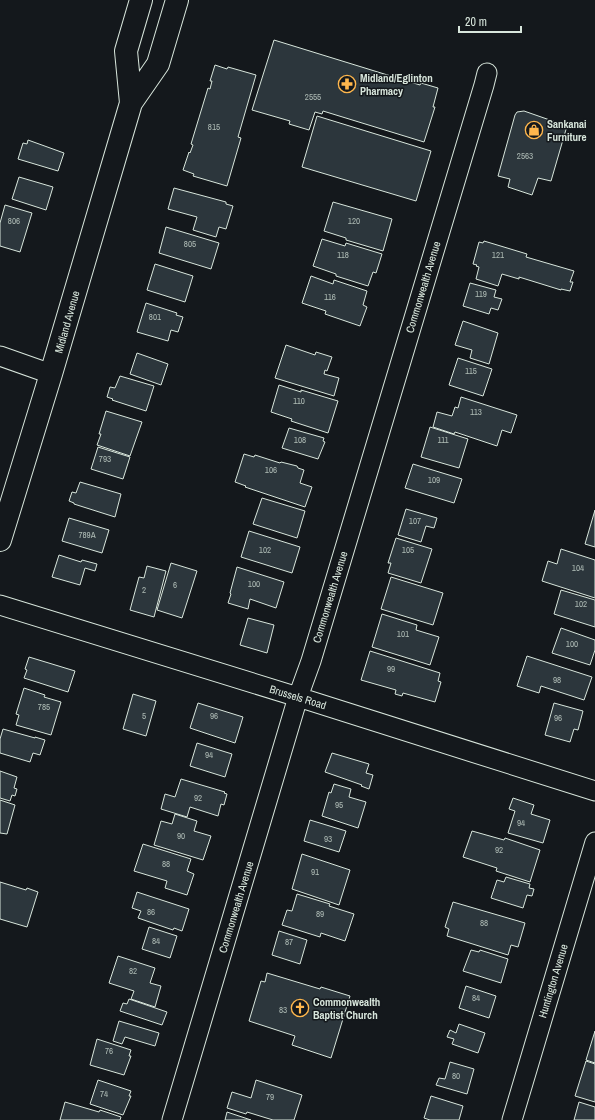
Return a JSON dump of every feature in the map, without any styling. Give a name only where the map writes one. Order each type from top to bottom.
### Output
[{"type":"main road","name":"Midland Avenue","points":[[131,103],[126,52],[141,0]]},
{"type":"main road","name":"Midland Avenue","points":[[0,540],[131,103],[158,64],[177,0]]},
{"type":"street","name":"Commonwealth Avenue","points":[[172,1120],[298,697],[484,85],[486,74]]},
{"type":"street","points":[[0,356],[51,374]]},
{"type":"street","name":"Brussels Road","points":[[0,605],[595,791]]},
{"type":"street","name":"Huntington Avenue","points":[[512,1120],[595,842]]},
{"type":"building","points":[[274,40],[420,85],[421,83],[438,88],[433,107],[435,107],[424,142],[323,111],[322,114],[315,112],[309,130],[289,124],[290,121],[252,110]]},
{"type":"building","points":[[215,65],[256,75],[238,137],[241,138],[227,186],[193,176],[194,174],[183,170],[193,145],[191,144],[208,88],[210,89],[212,81],[210,81]]},
{"type":"building","points":[[524,111],[567,126],[551,181],[538,178],[532,195],[508,187],[510,179],[498,176],[515,115],[517,112]]},
{"type":"building","points":[[317,116],[431,151],[416,201],[302,167]]},
{"type":"building","points":[[28,140],[64,153],[58,171],[18,159],[23,143],[27,144]]},
{"type":"building","points":[[19,177],[53,187],[46,210],[12,199]]},
{"type":"building","points":[[174,188],[226,202],[226,204],[233,206],[226,229],[219,227],[216,237],[193,230],[197,217],[168,209]]},
{"type":"building","points":[[333,202],[392,219],[383,251],[346,240],[346,238],[324,231]]},
{"type":"building","points":[[5,205],[32,213],[20,252],[0,246],[0,223]]},
{"type":"building","points":[[166,227],[219,243],[211,269],[159,253]]},
{"type":"building","points":[[322,239],[345,246],[346,243],[382,254],[376,273],[373,272],[368,286],[336,276],[336,274],[313,266]]},
{"type":"building","points":[[484,241],[527,254],[526,257],[574,271],[570,282],[573,282],[570,291],[561,290],[519,277],[519,279],[502,274],[498,286],[476,279],[479,267],[473,264],[479,242],[483,243]]},
{"type":"building","points":[[155,264],[193,276],[185,302],[147,290]]},
{"type":"building","points":[[311,276],[333,284],[334,280],[367,291],[363,305],[367,307],[360,326],[325,314],[326,311],[302,303]]},
{"type":"building","points":[[470,283],[496,290],[494,297],[502,299],[498,310],[491,308],[489,314],[463,306]]},
{"type":"building","points":[[146,303],[177,313],[176,315],[183,317],[178,332],[171,330],[168,341],[137,332]]},
{"type":"building","points":[[463,321],[498,333],[489,364],[470,358],[472,350],[455,345]]},
{"type":"building","points":[[286,345],[315,355],[316,352],[332,357],[327,371],[325,370],[324,374],[339,378],[334,396],[275,378]]},
{"type":"building","points":[[137,353],[168,364],[161,385],[130,374]]},
{"type":"building","points":[[458,358],[492,369],[483,396],[449,385]]},
{"type":"building","points":[[120,376],[154,386],[146,411],[107,397],[110,387],[115,388]]},
{"type":"building","points":[[279,385],[338,401],[328,433],[291,421],[292,419],[271,412]]},
{"type":"building","points":[[461,397],[517,415],[511,433],[502,430],[497,446],[455,432],[454,434],[433,427],[437,412],[452,416],[455,407],[458,408]]},
{"type":"building","points":[[106,411],[142,422],[130,456],[97,445]]},
{"type":"building","points":[[430,427],[468,439],[459,468],[421,457]]},
{"type":"building","points":[[289,428],[324,438],[323,441],[325,442],[318,459],[282,448]]},
{"type":"building","points":[[98,447],[130,457],[123,479],[91,469]]},
{"type":"building","points":[[244,454],[254,457],[255,455],[280,463],[297,466],[298,468],[304,470],[300,483],[312,487],[305,507],[245,487],[246,486],[235,482]]},
{"type":"building","points":[[413,464],[462,479],[454,503],[405,488]]},
{"type":"building","points":[[80,482],[121,494],[115,517],[69,501],[72,492],[76,493]]},
{"type":"building","points":[[262,498],[305,511],[297,538],[253,524]]},
{"type":"building","points":[[406,509],[437,518],[434,528],[426,526],[421,542],[398,535]]},
{"type":"building","points":[[595,510],[595,547],[585,544]]},
{"type":"building","points":[[69,518],[109,530],[102,553],[62,541]]},
{"type":"building","points":[[249,531],[300,547],[292,573],[241,557]]},
{"type":"building","points":[[396,538],[432,549],[421,583],[388,573],[391,563],[388,563]]},
{"type":"building","points":[[561,549],[595,560],[595,598],[542,581],[548,561],[557,564]]},
{"type":"building","points":[[59,555],[81,562],[82,560],[97,564],[95,571],[85,568],[80,585],[52,577]]},
{"type":"building","points":[[171,563],[197,571],[182,618],[157,610]]},
{"type":"building","points":[[147,566],[166,571],[154,617],[130,610],[139,577],[144,578]]},
{"type":"building","points":[[237,567],[284,582],[276,608],[250,599],[248,609],[228,603]]},
{"type":"building","points":[[391,577],[443,593],[433,625],[381,609]]},
{"type":"building","points":[[561,590],[595,600],[595,627],[554,614]]},
{"type":"building","points":[[382,614],[417,625],[416,630],[439,637],[430,665],[372,647]]},
{"type":"building","points":[[248,618],[274,625],[267,653],[240,645]]},
{"type":"building","points":[[561,628],[595,640],[595,650],[590,665],[552,653]]},
{"type":"building","points":[[370,651],[440,673],[438,681],[441,682],[435,702],[403,693],[402,696],[395,694],[396,690],[361,680]]},
{"type":"building","points":[[527,656],[592,677],[584,700],[541,686],[539,693],[517,686]]},
{"type":"building","points":[[29,657],[75,671],[68,692],[24,678]]},
{"type":"building","points":[[24,688],[45,695],[44,697],[61,702],[51,735],[16,725],[19,715],[16,714]]},
{"type":"building","points":[[133,694],[156,701],[146,736],[123,729]]},
{"type":"building","points":[[198,703],[243,717],[235,743],[190,728]]},
{"type":"building","points":[[554,703],[583,711],[578,730],[574,729],[570,742],[545,735]]},
{"type":"building","points":[[3,729],[45,740],[40,755],[33,753],[30,762],[0,753],[0,739]]},
{"type":"building","points":[[197,743],[232,754],[225,777],[190,766]]},
{"type":"building","points":[[332,753],[369,764],[366,773],[373,775],[369,789],[361,786],[362,785],[325,772]]},
{"type":"building","points":[[0,771],[17,777],[14,788],[17,789],[15,796],[12,795],[10,801],[0,798]]},
{"type":"building","points":[[181,779],[225,792],[224,793],[227,794],[224,805],[221,804],[218,816],[190,807],[187,817],[161,809],[165,794],[175,797]]},
{"type":"building","points":[[334,784],[351,789],[349,797],[366,802],[358,828],[322,816],[329,792],[331,793]]},
{"type":"building","points":[[513,798],[534,805],[531,814],[550,820],[543,843],[508,833],[515,811],[509,809]]},
{"type":"building","points":[[0,800],[15,805],[7,834],[0,833]]},
{"type":"building","points":[[175,814],[197,821],[194,831],[211,836],[203,860],[154,845],[161,821],[172,824]]},
{"type":"building","points":[[310,820],[346,831],[339,852],[304,841]]},
{"type":"building","points":[[472,831],[504,840],[505,838],[540,850],[530,882],[496,871],[497,868],[463,857]]},
{"type":"building","points":[[143,844],[191,859],[187,871],[194,874],[187,895],[165,888],[167,881],[134,871]]},
{"type":"building","points":[[302,854],[350,870],[339,905],[292,889]]},
{"type":"building","points":[[506,877],[530,884],[529,888],[534,889],[532,896],[527,895],[523,908],[491,898],[497,880],[504,882]]},
{"type":"building","points":[[0,882],[38,892],[27,927],[0,919]]},
{"type":"building","points":[[137,892],[189,909],[182,931],[174,928],[173,930],[138,918],[141,911],[132,908]]},
{"type":"building","points":[[297,894],[330,904],[329,906],[354,914],[345,941],[321,933],[320,937],[282,925],[287,910],[292,911]]},
{"type":"building","points":[[453,902],[525,923],[518,947],[511,945],[508,955],[447,936],[449,929],[445,927]]},
{"type":"building","points":[[149,927],[177,936],[170,958],[142,949]]},
{"type":"building","points":[[279,931],[307,940],[300,964],[272,955]]},
{"type":"building","points":[[471,950],[479,952],[480,950],[508,959],[501,983],[463,971]]},
{"type":"building","points":[[118,956],[155,968],[150,983],[161,986],[155,1007],[131,999],[134,991],[109,983]]},
{"type":"building","name":"Commonwealth Baptist Church","points":[[267,973],[320,989],[321,987],[350,996],[331,1058],[292,1045],[295,1036],[249,1021],[261,981],[265,982]]},
{"type":"building","points":[[466,986],[496,996],[489,1018],[459,1008]]},
{"type":"building","points":[[129,999],[167,1012],[162,1025],[120,1011],[123,1003],[127,1004]]},
{"type":"building","points":[[119,1021],[159,1033],[155,1046],[125,1037],[122,1044],[113,1041]]},
{"type":"building","points":[[459,1024],[485,1033],[478,1053],[452,1044],[454,1039],[447,1037],[450,1030],[456,1033]]},
{"type":"building","points":[[595,1031],[595,1063],[586,1060]]},
{"type":"building","points":[[97,1039],[131,1050],[129,1056],[131,1056],[124,1075],[90,1065]]},
{"type":"building","points":[[586,1061],[595,1064],[595,1102],[575,1096]]},
{"type":"building","points":[[450,1062],[474,1069],[467,1094],[436,1085],[439,1078],[445,1079]]},
{"type":"building","points":[[98,1080],[131,1091],[129,1096],[131,1096],[123,1115],[90,1104]]},
{"type":"building","points":[[256,1080],[302,1095],[294,1120],[273,1120],[227,1108],[232,1092],[251,1098]]},
{"type":"building","points":[[431,1096],[463,1106],[459,1120],[430,1120],[424,1118]]},
{"type":"building","points":[[65,1102],[99,1112],[100,1110],[121,1117],[120,1120],[60,1120]]},
{"type":"building","points":[[579,1102],[595,1107],[595,1120],[574,1120]]},
{"type":"building","points":[[227,1112],[251,1120],[225,1120]]},
{"type":"place","name":"Midland/Eglinton Pharmacy","points":[[347,84]]},
{"type":"place","name":"Sankanai Furniture","points":[[534,130]]},
{"type":"place","name":"Commonwealth Baptist Church","points":[[300,1008]]}]
